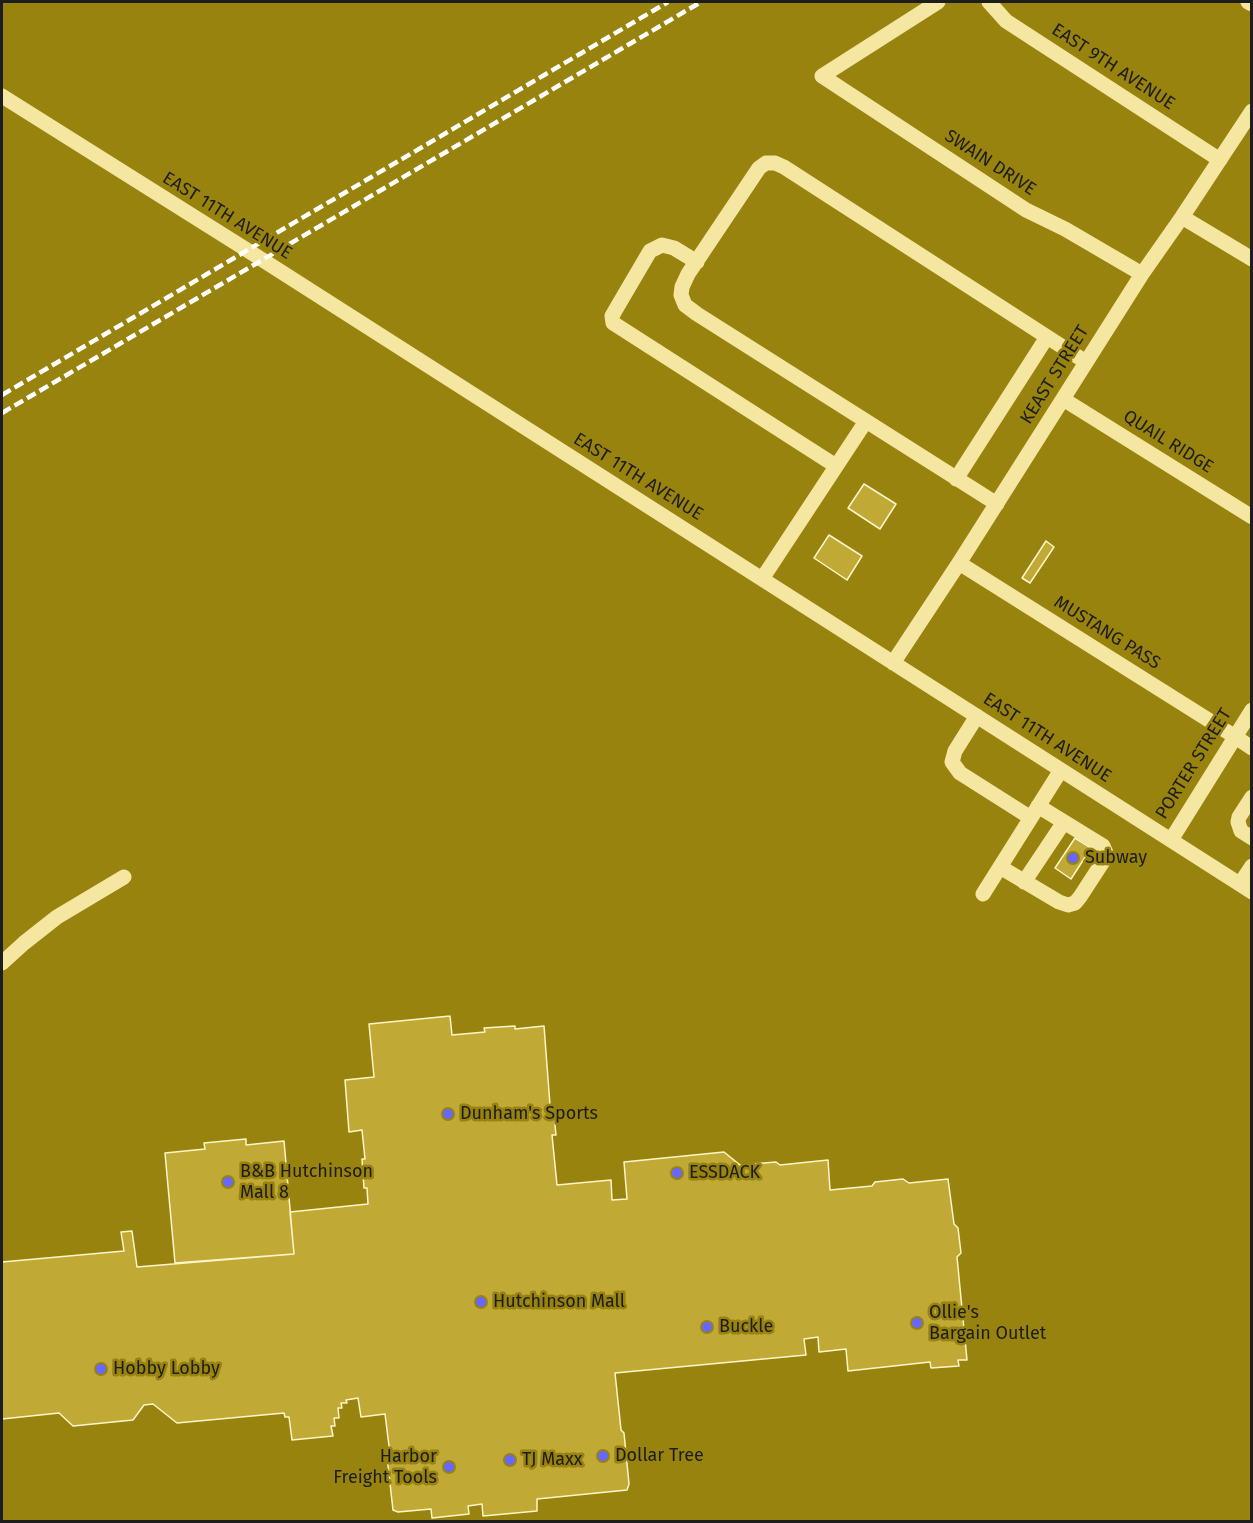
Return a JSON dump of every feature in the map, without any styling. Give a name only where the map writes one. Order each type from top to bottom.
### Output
[{"type":"street","name":"SWAIN DRIVE","points":[[938,2],[822,76],[1026,210],[1065,229],[1142,274]]},
{"type":"street","name":"EAST 9TH AVENUE","points":[[989,2],[1006,21],[1220,160]]},
{"type":"street","name":"EAST 11TH AVENUE","points":[[2,96],[1246,888]]},
{"type":"street","name":"KEAST STREET","points":[[893,663],[997,504],[1142,274],[1251,111]]},
{"type":"street","points":[[997,504],[697,314],[685,304],[681,295],[682,287],[696,262],[759,168],[766,163],[775,163],[1086,362]]},
{"type":"street","points":[[1182,217],[1251,259]]},
{"type":"street","points":[[696,262],[674,248],[662,245],[650,251],[612,316],[613,323],[836,466]]},
{"type":"street","points":[[956,479],[1047,337]]},
{"type":"street","name":"QUAIL RIDGE","points":[[1063,399],[1251,517]]},
{"type":"street","points":[[762,579],[866,421]]},
{"type":"street","name":"MUSTANG PASS","points":[[959,563],[1251,748]]},
{"type":"street","name":"PORTER STREET","points":[[1171,840],[1251,710]]},
{"type":"street","points":[[977,716],[955,751],[952,762],[960,773],[1035,812],[1064,822],[1103,846],[1106,853],[1104,860],[1075,903],[1068,905],[1000,867]]},
{"type":"street","points":[[983,894],[1061,770]]},
{"type":"street","points":[[1251,797],[1238,822],[1241,831],[1251,837]]},
{"type":"street","points":[[1024,882],[1064,822]]},
{"type":"street","points":[[1246,888],[1251,866]]},
{"type":"street","points":[[2,963],[57,917],[124,877]]},
{"type":"building","points":[[864,484],[896,504],[880,529],[848,508]]},
{"type":"building","points":[[829,535],[862,556],[847,580],[814,558]]},
{"type":"building","points":[[1046,541],[1054,547],[1030,583],[1022,578]]},
{"type":"building","name":"Subway","points":[[1075,838],[1091,848],[1071,879],[1055,868]]},
{"type":"building","name":"Hutchinson Mall","points":[[450,1016],[452,1035],[485,1032],[484,1028],[515,1026],[515,1029],[544,1026],[550,1105],[553,1105],[556,1135],[552,1135],[557,1185],[611,1180],[612,1200],[627,1199],[624,1162],[724,1152],[740,1165],[776,1162],[780,1165],[828,1160],[830,1190],[872,1186],[875,1182],[903,1179],[909,1183],[948,1179],[954,1224],[958,1228],[961,1253],[957,1257],[967,1360],[958,1360],[959,1366],[931,1368],[930,1362],[848,1371],[846,1349],[819,1352],[818,1337],[804,1339],[806,1355],[615,1373],[621,1430],[624,1433],[629,1484],[627,1490],[537,1499],[537,1511],[483,1516],[482,1504],[468,1506],[469,1514],[432,1518],[431,1509],[398,1512],[393,1510],[385,1414],[361,1417],[358,1398],[341,1403],[342,1408],[338,1408],[339,1418],[334,1418],[335,1426],[331,1426],[333,1436],[292,1440],[289,1417],[285,1417],[284,1413],[177,1423],[153,1404],[144,1405],[133,1420],[73,1426],[59,1413],[2,1419],[2,1262],[124,1251],[121,1232],[132,1231],[137,1267],[294,1254],[290,1212],[368,1204],[367,1188],[364,1188],[362,1159],[365,1159],[362,1130],[349,1132],[345,1080],[374,1077],[369,1024]]},
{"type":"building","name":"B&B Hutchinson Mall 8","points":[[246,1139],[246,1145],[284,1141],[294,1254],[175,1263],[165,1153],[205,1149],[204,1143]]},
{"type":"railway","points":[[2,395],[668,2]]},
{"type":"railway","points":[[2,413],[701,2]]},
{"type":"place","name":"Subway","points":[[1073,858]]},
{"type":"place","name":"Dunham's Sports","points":[[448,1114]]},
{"type":"place","name":"ESSDACK","points":[[677,1173]]},
{"type":"place","name":"B&B Hutchinson Mall 8","points":[[228,1182]]},
{"type":"place","name":"Hutchinson Mall","points":[[481,1302]]},
{"type":"place","name":"Ollie's Bargain Outlet","points":[[917,1323]]},
{"type":"place","name":"Buckle","points":[[707,1327]]},
{"type":"place","name":"Hobby Lobby","points":[[101,1369]]},
{"type":"place","name":"Dollar Tree","points":[[603,1456]]},
{"type":"place","name":"TJ Maxx","points":[[510,1460]]},
{"type":"place","name":"Harbor Freight Tools","points":[[449,1467]]}]
